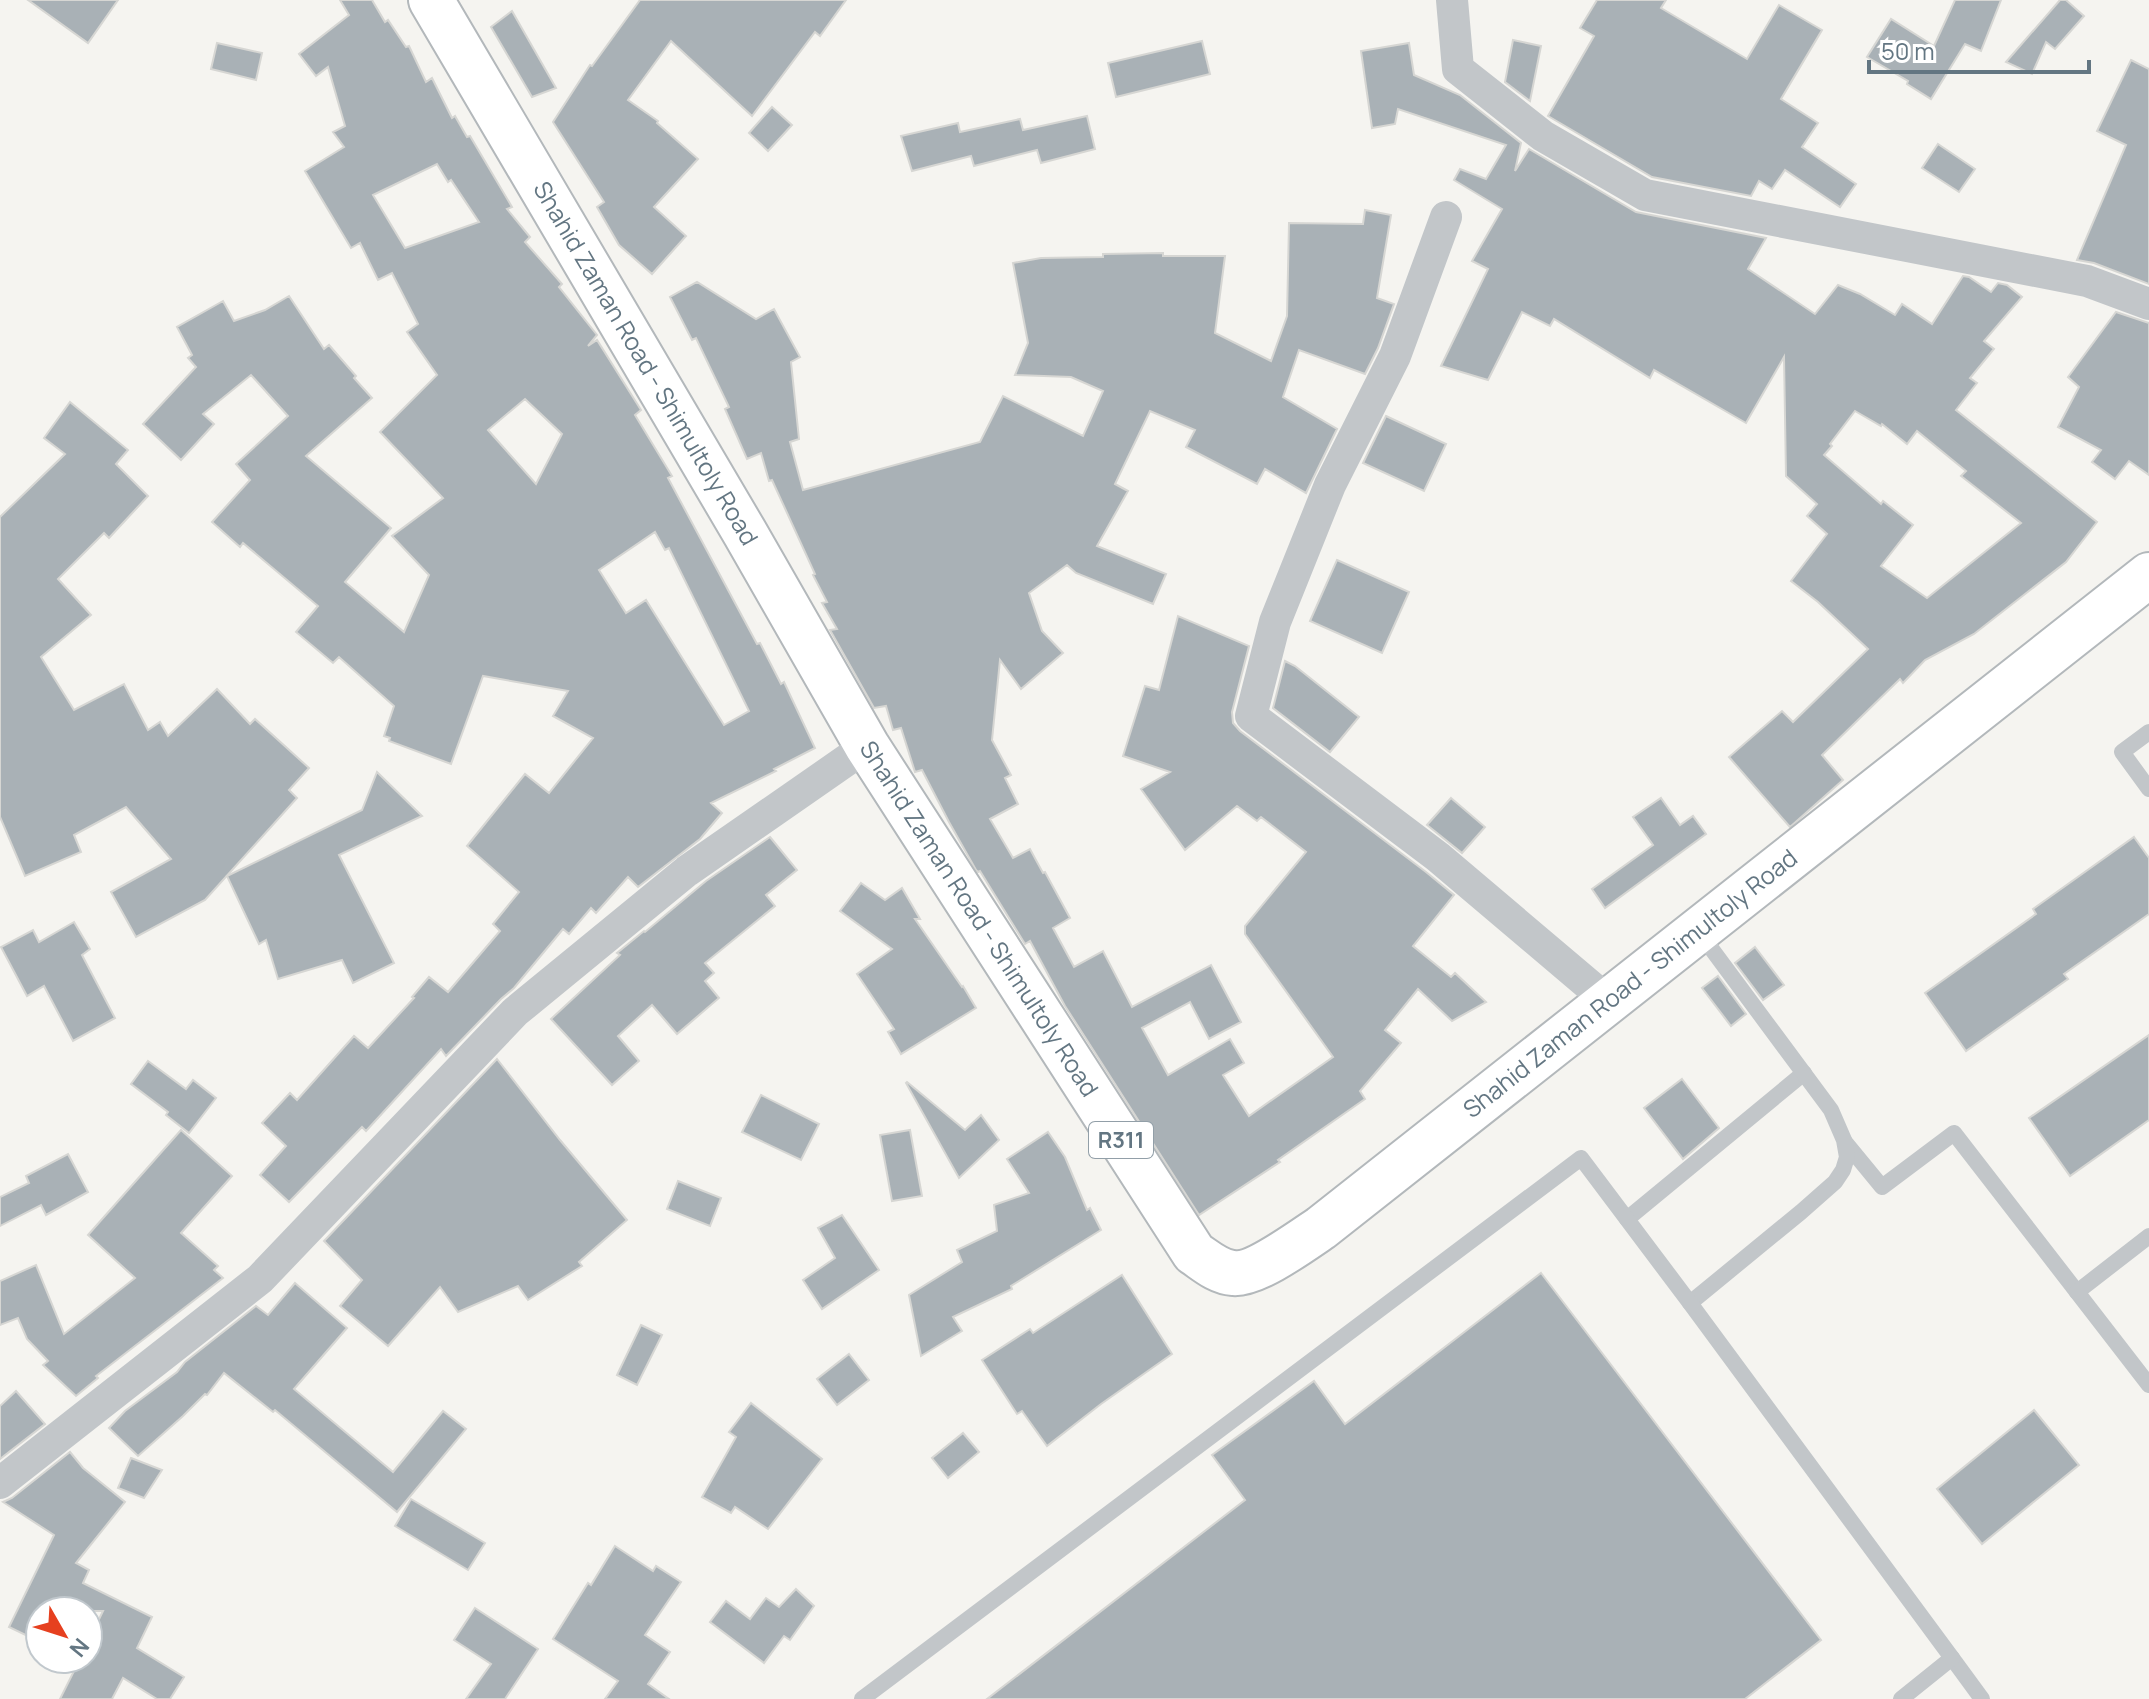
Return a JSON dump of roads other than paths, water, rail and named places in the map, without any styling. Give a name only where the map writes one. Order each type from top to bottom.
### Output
[{"type":"main road","name":"Shahid Zaman Road - Shimultoly Road","points":[[431,0],[867,746],[1194,1253],[1215,1267],[1235,1274],[1259,1266],[1321,1228],[2149,575]]},
{"type":"street","points":[[1452,0],[1458,69],[1543,136],[1645,195],[2087,281],[2149,304]]},
{"type":"street","points":[[1446,217],[1395,356],[1330,485],[1275,622],[1251,716],[1438,857],[1608,1001]]},
{"type":"street","points":[[0,1483],[260,1279],[515,1012],[687,871],[867,746]]},
{"type":"lane","points":[[2149,732],[2122,752],[2149,789]]},
{"type":"lane","points":[[1690,1303],[1835,1182],[1847,1157],[1844,1140],[1831,1110],[1698,931]]},
{"type":"lane","points":[[1627,1219],[1804,1073]]},
{"type":"lane","points":[[1844,1140],[1882,1187],[1954,1133],[2149,1385]]},
{"type":"lane","points":[[862,1699],[1581,1158],[1982,1699]]},
{"type":"lane","points":[[2077,1292],[2149,1236]]},
{"type":"lane","points":[[1901,1699],[1952,1658]]}]
